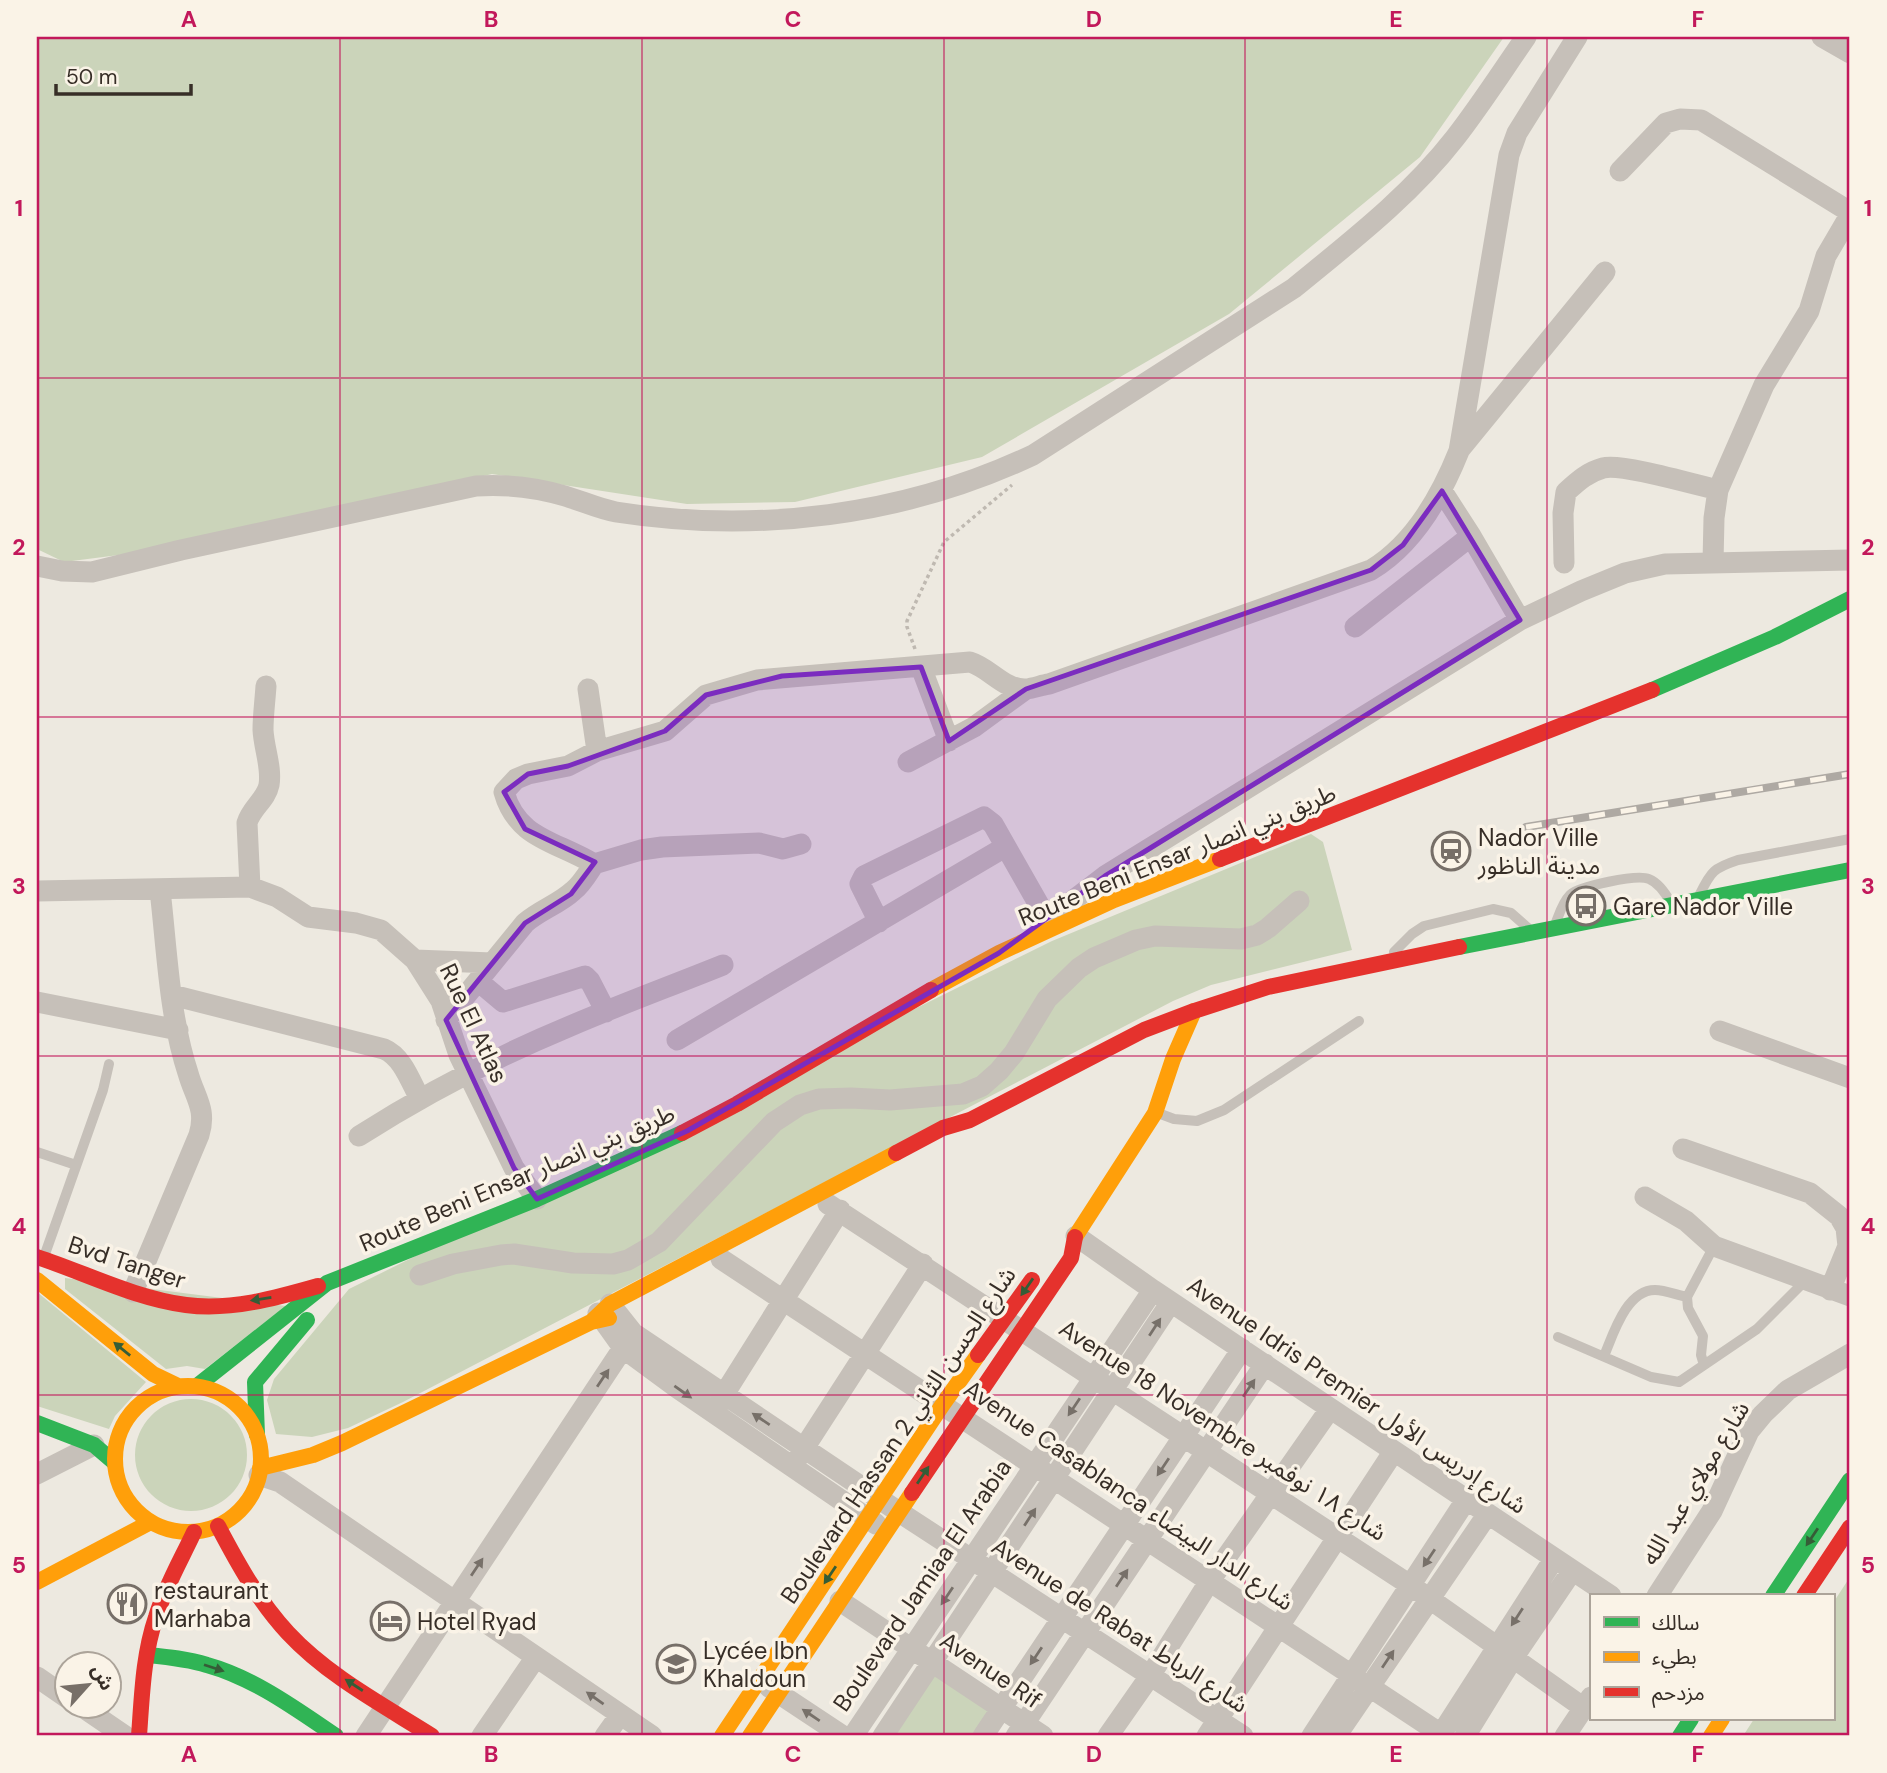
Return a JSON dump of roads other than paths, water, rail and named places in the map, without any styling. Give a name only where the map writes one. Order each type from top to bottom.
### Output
[{"type":"main road","name":"Route Beni Ensar طريق بني انصار","points":[[197,1386],[327,1283],[537,1199],[687,1131],[915,998],[999,953],[1114,900],[1690,675],[1775,637],[1850,599]]},
{"type":"main road","points":[[604,1315],[943,1128],[970,1120],[1144,1030],[1195,1011],[1268,987],[1387,961],[1850,870]]},
{"type":"main road","name":"Boulevard Hassan 2 شارع الحسن الثاني","points":[[722,1736],[943,1404],[1071,1258],[1075,1237],[1155,1112],[1173,1059],[1195,1011]]},
{"type":"main road","points":[[260,1471],[332,1447],[834,1207],[948,1139],[970,1120]]},
{"type":"main road","points":[[1056,1246],[1075,1237]]},
{"type":"main road","name":"Bvd Tanger","points":[[40,1258],[133,1292],[168,1302],[208,1306],[276,1296],[327,1283]]},
{"type":"main road","name":"Boulevard Hassan 2 شارع الحسن الثاني","points":[[750,1736],[962,1417],[1013,1325],[1041,1267]]},
{"type":"main road","name":"Route Beni Ensar طريق بني انصار","points":[[257,1435],[255,1382],[346,1276]]},
{"type":"main road","name":"Bvd Tanger","points":[[37,1281],[153,1374],[178,1387]]},
{"type":"main road","points":[[197,1386],[222,1395],[234,1402],[243,1412],[257,1435],[261,1451],[260,1471],[254,1491],[233,1517],[218,1526],[194,1532],[159,1529],[147,1524],[122,1491],[115,1463],[118,1436],[131,1412],[152,1395],[178,1387],[197,1386]]},
{"type":"main road","points":[[37,1423],[94,1445],[115,1463]]},
{"type":"main road","points":[[1774,1594],[1850,1480]]},
{"type":"main road","points":[[37,1582],[147,1524]]},
{"type":"main road","points":[[218,1526],[254,1590],[303,1648],[342,1678],[432,1736]]},
{"type":"main road","points":[[1805,1594],[1850,1527]]},
{"type":"main road","points":[[139,1736],[148,1655],[160,1602],[194,1532]]},
{"type":"main road","points":[[148,1655],[192,1661],[236,1675],[336,1736]]},
{"type":"main road","points":[[1679,1736],[1690,1720]]},
{"type":"main road","points":[[1711,1736],[1721,1720]]},
{"type":"street","points":[[37,566],[62,571],[92,572],[476,486],[519,485],[614,512],[698,520],[789,520],[872,508],[943,491],[1034,455],[1294,288],[1401,198],[1455,139],[1526,37]]},
{"type":"street","points":[[908,762],[974,727],[1026,689],[1049,684],[1371,570],[1403,545],[1441,491],[1458,451],[1509,155],[1517,133],[1577,37]]},
{"type":"street","points":[[1822,37],[1850,53]]},
{"type":"street","points":[[1620,171],[1666,124],[1679,119],[1700,120],[1850,214],[1826,256],[1809,311],[1764,384],[1718,490],[1713,562]]},
{"type":"street","points":[[1458,451],[1605,272]]},
{"type":"street","points":[[1564,563],[1563,513],[1566,492],[1584,475],[1606,467],[1638,471],[1718,490]]},
{"type":"street","points":[[1441,491],[1520,620]]},
{"type":"street","points":[[1355,627],[1471,536]]},
{"type":"street","points":[[999,953],[1105,876],[1520,620],[1581,591],[1625,573],[1665,564],[1850,560]]},
{"type":"street","points":[[594,864],[525,828],[515,819],[504,792],[516,779],[568,766],[597,751],[664,731],[706,695],[757,680],[970,662],[984,666],[1004,683],[1026,689]]},
{"type":"street","points":[[921,667],[949,741]]},
{"type":"street","points":[[250,887],[247,822],[250,813],[263,799],[270,770],[263,732],[265,686]]},
{"type":"street","points":[[588,688],[597,751]]},
{"type":"street","points":[[879,922],[860,884],[864,876],[984,817],[993,824],[1047,919]]},
{"type":"street","points":[[446,1020],[525,923],[537,912],[571,894],[594,864],[641,850],[684,845],[759,843],[783,849],[801,844]]},
{"type":"street","points":[[677,1040],[1005,847]]},
{"type":"street","name":"Rue El Atlas","points":[[37,891],[250,887],[277,897],[308,917],[356,923],[381,930],[415,960],[441,1001],[459,1055],[513,1168],[537,1199]]},
{"type":"street","points":[[133,1292],[202,1124],[202,1108],[183,1060],[172,995],[160,890]]},
{"type":"street","points":[[420,1275],[453,1264],[514,1254],[573,1263],[613,1264],[628,1260],[659,1242],[774,1122],[800,1105],[819,1100],[890,1100],[963,1094],[982,1086],[999,1071],[1014,1053],[1047,999],[1079,968],[1094,958],[1136,940],[1155,936],[1241,939],[1268,928],[1298,901]]},
{"type":"street","points":[[415,960],[492,963]]},
{"type":"street","points":[[359,1136],[420,1099],[567,1027],[723,965]]},
{"type":"street","points":[[478,981],[503,1002],[585,976],[606,1012]]},
{"type":"street","points":[[172,995],[391,1051],[420,1099]]},
{"type":"street","points":[[37,1002],[178,1030]]},
{"type":"street","points":[[1720,1031],[1850,1078]]},
{"type":"street","points":[[1645,1197],[1686,1221],[1714,1246],[1840,1293],[1847,1246],[1846,1228],[1839,1216],[1810,1193],[1683,1149]]},
{"type":"street","points":[[719,1403],[784,1299],[834,1207]]},
{"type":"street","name":"Avenue 18 Novembre شارع ١٨ نوفمبر","points":[[834,1207],[1410,1585],[1505,1653],[1588,1702]]},
{"type":"street","name":"Avenue Idris Premier شارع إدريس الأول","points":[[1075,1237],[1608,1594]]},
{"type":"street","name":"Avenue Casablanca شارع الدار البيضاء","points":[[721,1259],[1442,1736]]},
{"type":"street","points":[[792,1467],[923,1264]]},
{"type":"street","name":"Boulevard Jamiaa El Arabia","points":[[853,1736],[1153,1290]]},
{"type":"street","name":"Boulevard Jamiaa El Arabia","points":[[883,1736],[1171,1302]]},
{"type":"street","points":[[604,1315],[628,1340],[719,1403],[792,1467],[886,1531]]},
{"type":"street","points":[[366,1736],[628,1340]]},
{"type":"street","points":[[983,1736],[1242,1349]]},
{"type":"street","name":"شارع مولاي عبد الله","points":[[1658,1594],[1712,1511],[1749,1431],[1788,1390],[1850,1354]]},
{"type":"street","points":[[1021,1730],[1265,1364]]},
{"type":"street","name":"Avenue de Rabat شارع الرباط","points":[[719,1403],[804,1448],[1063,1617],[1150,1676],[1212,1728],[1243,1736]]},
{"type":"street","points":[[1108,1736],[1150,1676],[1209,1582],[1330,1409]]},
{"type":"street","points":[[37,1474],[94,1445]]},
{"type":"street","points":[[1212,1728],[1394,1451]]},
{"type":"street","points":[[260,1471],[652,1736]]},
{"type":"street","points":[[1336,1736],[1410,1585],[1466,1500]]},
{"type":"street","points":[[1312,1736],[1429,1598],[1487,1515]]},
{"type":"street","points":[[1442,1736],[1505,1653],[1563,1565]]},
{"type":"street","name":"Avenue Rif","points":[[840,1601],[1001,1708],[1021,1730],[1043,1736]]},
{"type":"street","points":[[1465,1736],[1505,1653]]},
{"type":"street","points":[[482,1736],[536,1657]]},
{"type":"street","points":[[37,1677],[52,1687]]},
{"type":"street","points":[[759,1681],[843,1736]]},
{"type":"street","points":[[1565,1736],[1588,1702]]},
{"type":"street","points":[[605,1736],[620,1715]]},
{"type":"street","points":[[102,1720],[125,1736]]},
{"type":"lane","points":[[1698,900],[1709,874],[1724,864],[1850,839]]},
{"type":"lane","points":[[1554,928],[1562,906],[1570,895],[1581,888],[1641,877],[1651,880],[1663,890],[1673,905]]},
{"type":"lane","points":[[1387,961],[1403,942],[1424,926],[1493,909],[1511,913],[1532,933]]},
{"type":"lane","points":[[1155,1112],[1174,1119],[1197,1121],[1224,1110],[1359,1021]]},
{"type":"lane","points":[[37,1281],[40,1258],[103,1090],[109,1065]]},
{"type":"lane","points":[[37,1152],[76,1165]]},
{"type":"lane","points":[[1703,1365],[1703,1336],[1688,1308],[1687,1297],[1714,1246]]},
{"type":"lane","points":[[1558,1337],[1651,1377],[1679,1382],[1757,1329],[1805,1281]]},
{"type":"lane","points":[[1604,1356],[1620,1320],[1636,1297],[1654,1290],[1687,1297]]},
{"type":"railway","points":[[1526,827],[1850,774]]},
{"type":"place","name":"Nador Ville مدينة الناظور","points":[[1451,851]]},
{"type":"place","name":"Gare Nador Ville","points":[[1586,906]]},
{"type":"place","name":"restaurant Marhaba","points":[[127,1604]]},
{"type":"place","name":"Hotel Ryad","points":[[390,1621]]},
{"type":"place","name":"Lycée Ibn Khaldoun","points":[[676,1664]]}]
